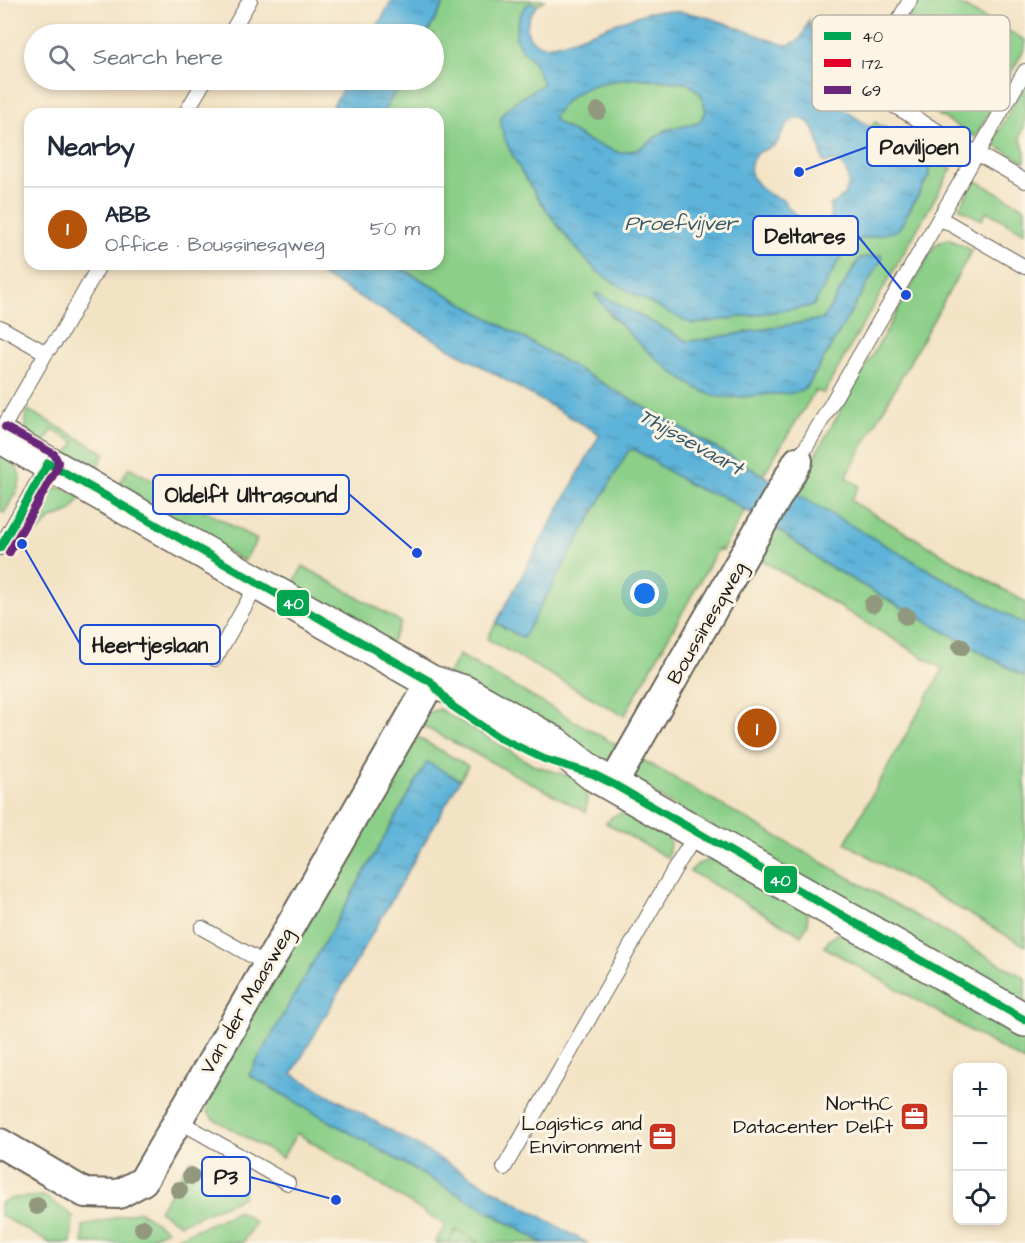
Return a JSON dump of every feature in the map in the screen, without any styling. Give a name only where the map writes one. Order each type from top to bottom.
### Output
[{"type":"street","points":[[0,434],[431,682],[464,692],[554,743],[603,779],[1025,1020]]},
{"type":"street","name":"Boussinesqweg","points":[[603,779],[750,546],[798,461]]},
{"type":"street","name":"Van der Maasweg","points":[[0,1143],[85,1193],[119,1194],[143,1181],[431,682]]},
{"type":"lane","points":[[236,24],[250,0]]},
{"type":"lane","points":[[902,15],[910,0]]},
{"type":"lane","points":[[1010,96],[1025,71]]},
{"type":"lane","points":[[189,108],[199,90]]},
{"type":"lane","points":[[903,111],[1025,181]]},
{"type":"lane","points":[[798,461],[1001,111]]},
{"type":"lane","points":[[940,218],[1025,267]]},
{"type":"lane","points":[[0,434],[97,270]]},
{"type":"lane","points":[[0,327],[46,353]]},
{"type":"lane","points":[[0,548],[48,462]]},
{"type":"lane","points":[[215,659],[258,582]]},
{"type":"lane","points":[[504,1168],[697,832]]},
{"type":"lane","points":[[202,928],[268,965]]},
{"type":"lane","points":[[179,1121],[288,1183]]},
{"type":"green space","points":[[446,0],[545,0],[538,5],[530,3],[517,31],[516,39],[532,59],[543,84],[501,119],[515,158],[557,224],[602,275],[694,324],[812,306],[851,242],[900,227],[929,176],[929,170],[870,128],[875,122],[952,168],[824,393],[815,391],[763,475],[404,270],[444,270],[444,108],[386,108],[396,90],[444,90],[444,24],[433,24]],"holes":[[[860,258],[882,259],[806,388],[720,397],[689,383],[642,345],[609,314],[599,294],[687,341],[701,340],[823,319]]]},
{"type":"green space","points":[[919,0],[951,0],[979,15],[910,15]]},
{"type":"green space","points":[[1010,32],[1025,40],[1025,48],[1010,75]]},
{"type":"green space","points":[[638,78],[687,83],[701,94],[706,111],[699,123],[666,130],[639,149],[620,153],[588,141],[557,123],[553,117],[570,97],[590,86]]},
{"type":"green space","points":[[1025,83],[1025,124],[1020,137],[1025,152],[1025,162],[992,144]]},
{"type":"green space","points":[[932,111],[990,111],[975,137]]},
{"type":"green space","points":[[975,180],[1025,208],[1025,233],[987,211],[982,220],[959,208]]},
{"type":"green space","points":[[948,239],[972,250],[846,477],[859,486],[851,501],[1025,602],[1025,625],[795,494],[934,247]]},
{"type":"green space","points":[[28,410],[105,453],[94,473],[66,457],[75,442],[52,430],[42,446],[33,439],[26,426]]},
{"type":"green space","points":[[634,449],[689,484],[711,494],[718,494],[745,510],[722,551],[718,549],[624,716],[487,639],[496,623],[523,637],[628,451]]},
{"type":"green space","points":[[0,450],[16,466],[20,480],[4,513],[0,511]]},
{"type":"green space","points":[[129,467],[257,540],[244,561],[117,489]]},
{"type":"green space","points":[[58,487],[82,496],[70,512],[51,519],[37,533],[26,526],[49,491]]},
{"type":"green space","points":[[776,528],[825,564],[1025,677],[1025,946],[845,843],[943,669],[760,559],[761,552]]},
{"type":"green space","points":[[303,566],[401,622],[391,643],[291,588]]},
{"type":"green space","points":[[459,655],[1025,978],[1025,1006],[447,676]]},
{"type":"green space","points":[[439,709],[533,765],[575,778],[587,797],[586,812],[417,723],[427,713]]},
{"type":"green space","points":[[412,734],[468,766],[460,780],[427,763],[249,1075],[543,1243],[435,1243],[445,1225],[297,1133],[282,1158],[212,1118],[207,1111],[206,1096]]},
{"type":"green space","points":[[633,812],[667,834],[670,842],[668,858],[606,823],[613,816]]},
{"type":"green space","points":[[709,860],[720,861],[807,909],[808,924],[801,935],[690,871],[698,864]]},
{"type":"green space","points":[[844,930],[1025,1033],[1025,1062],[824,947],[829,940]]},
{"type":"green space","points":[[190,1159],[244,1189],[243,1197],[180,1224],[159,1211]]},
{"type":"green space","points":[[44,1196],[73,1216],[71,1243],[50,1243],[0,1215],[0,1203],[13,1198]]},
{"type":"green space","points":[[139,1211],[167,1230],[138,1243],[83,1243],[83,1226]]},
{"type":"green space","points":[[239,1211],[255,1222],[243,1243],[165,1243]]},
{"type":"green space","points":[[456,1230],[480,1243],[448,1243]]},
{"type":"water","points":[[392,0],[446,0],[433,24],[379,24]]},
{"type":"water","name":"Proefvijver","points":[[530,3],[538,5],[530,15],[527,27],[530,37],[541,45],[562,43],[650,12],[676,11],[702,16],[787,45],[800,39],[809,20],[812,34],[812,111],[846,111],[926,165],[929,176],[896,231],[851,242],[813,306],[694,324],[685,321],[620,287],[589,263],[540,200],[511,152],[503,133],[501,118],[513,104],[543,84],[534,64],[516,38],[516,29],[523,9]],"holes":[[[638,78],[687,83],[701,94],[706,111],[699,123],[666,130],[639,149],[620,153],[588,141],[553,118],[561,107],[579,91],[601,83]],[[796,118],[809,123],[816,134],[824,163],[836,161],[842,166],[848,178],[846,191],[837,202],[830,205],[830,217],[826,224],[820,227],[804,221],[795,215],[783,199],[763,190],[757,184],[751,170],[751,163],[755,156],[762,150],[776,145],[787,124]]]},
{"type":"water","points":[[342,90],[396,90],[386,108],[332,108]]},
{"type":"water","points":[[881,255],[882,259],[809,384],[792,393],[719,397],[703,391],[686,382],[651,354],[595,294],[599,294],[687,341],[701,340],[823,319],[860,258]]},
{"type":"water","name":"Thijssevaart","points":[[313,270],[404,270],[1025,625],[1025,677],[825,564],[776,528],[718,494],[711,494],[689,484],[634,449],[628,451],[523,638],[496,623],[600,434]]},
{"type":"water","points":[[427,762],[460,780],[292,1074],[587,1243],[543,1243],[249,1075]]},
{"type":"transit line","name":"69","points":[[5,427],[54,454],[58,462],[57,468],[9,553]]},
{"type":"transit line","name":"40","points":[[48,463],[431,682],[452,706],[498,737],[544,759],[593,774],[613,784],[1025,1020]]},
{"type":"transit line","name":"40","points":[[0,548],[48,463]]},
{"type":"transit line","name":"172","points":[[9,553],[57,468]]},
{"type":"place","name":"Paviljoen","points":[[799,172]]},
{"type":"place","name":"Deltares","points":[[906,295]]},
{"type":"place","name":"Heertjeslaan","points":[[22,544]]},
{"type":"place","name":"Oldelft Ultrasound","points":[[417,553]]},
{"type":"place","name":"ABB","points":[[757,728]]},
{"type":"place","name":"NorthC Datacenter Delft","points":[[914,1116]]},
{"type":"place","name":"Logistics and Environment","points":[[663,1136]]},
{"type":"place","name":"P3","points":[[336,1200]]}]
